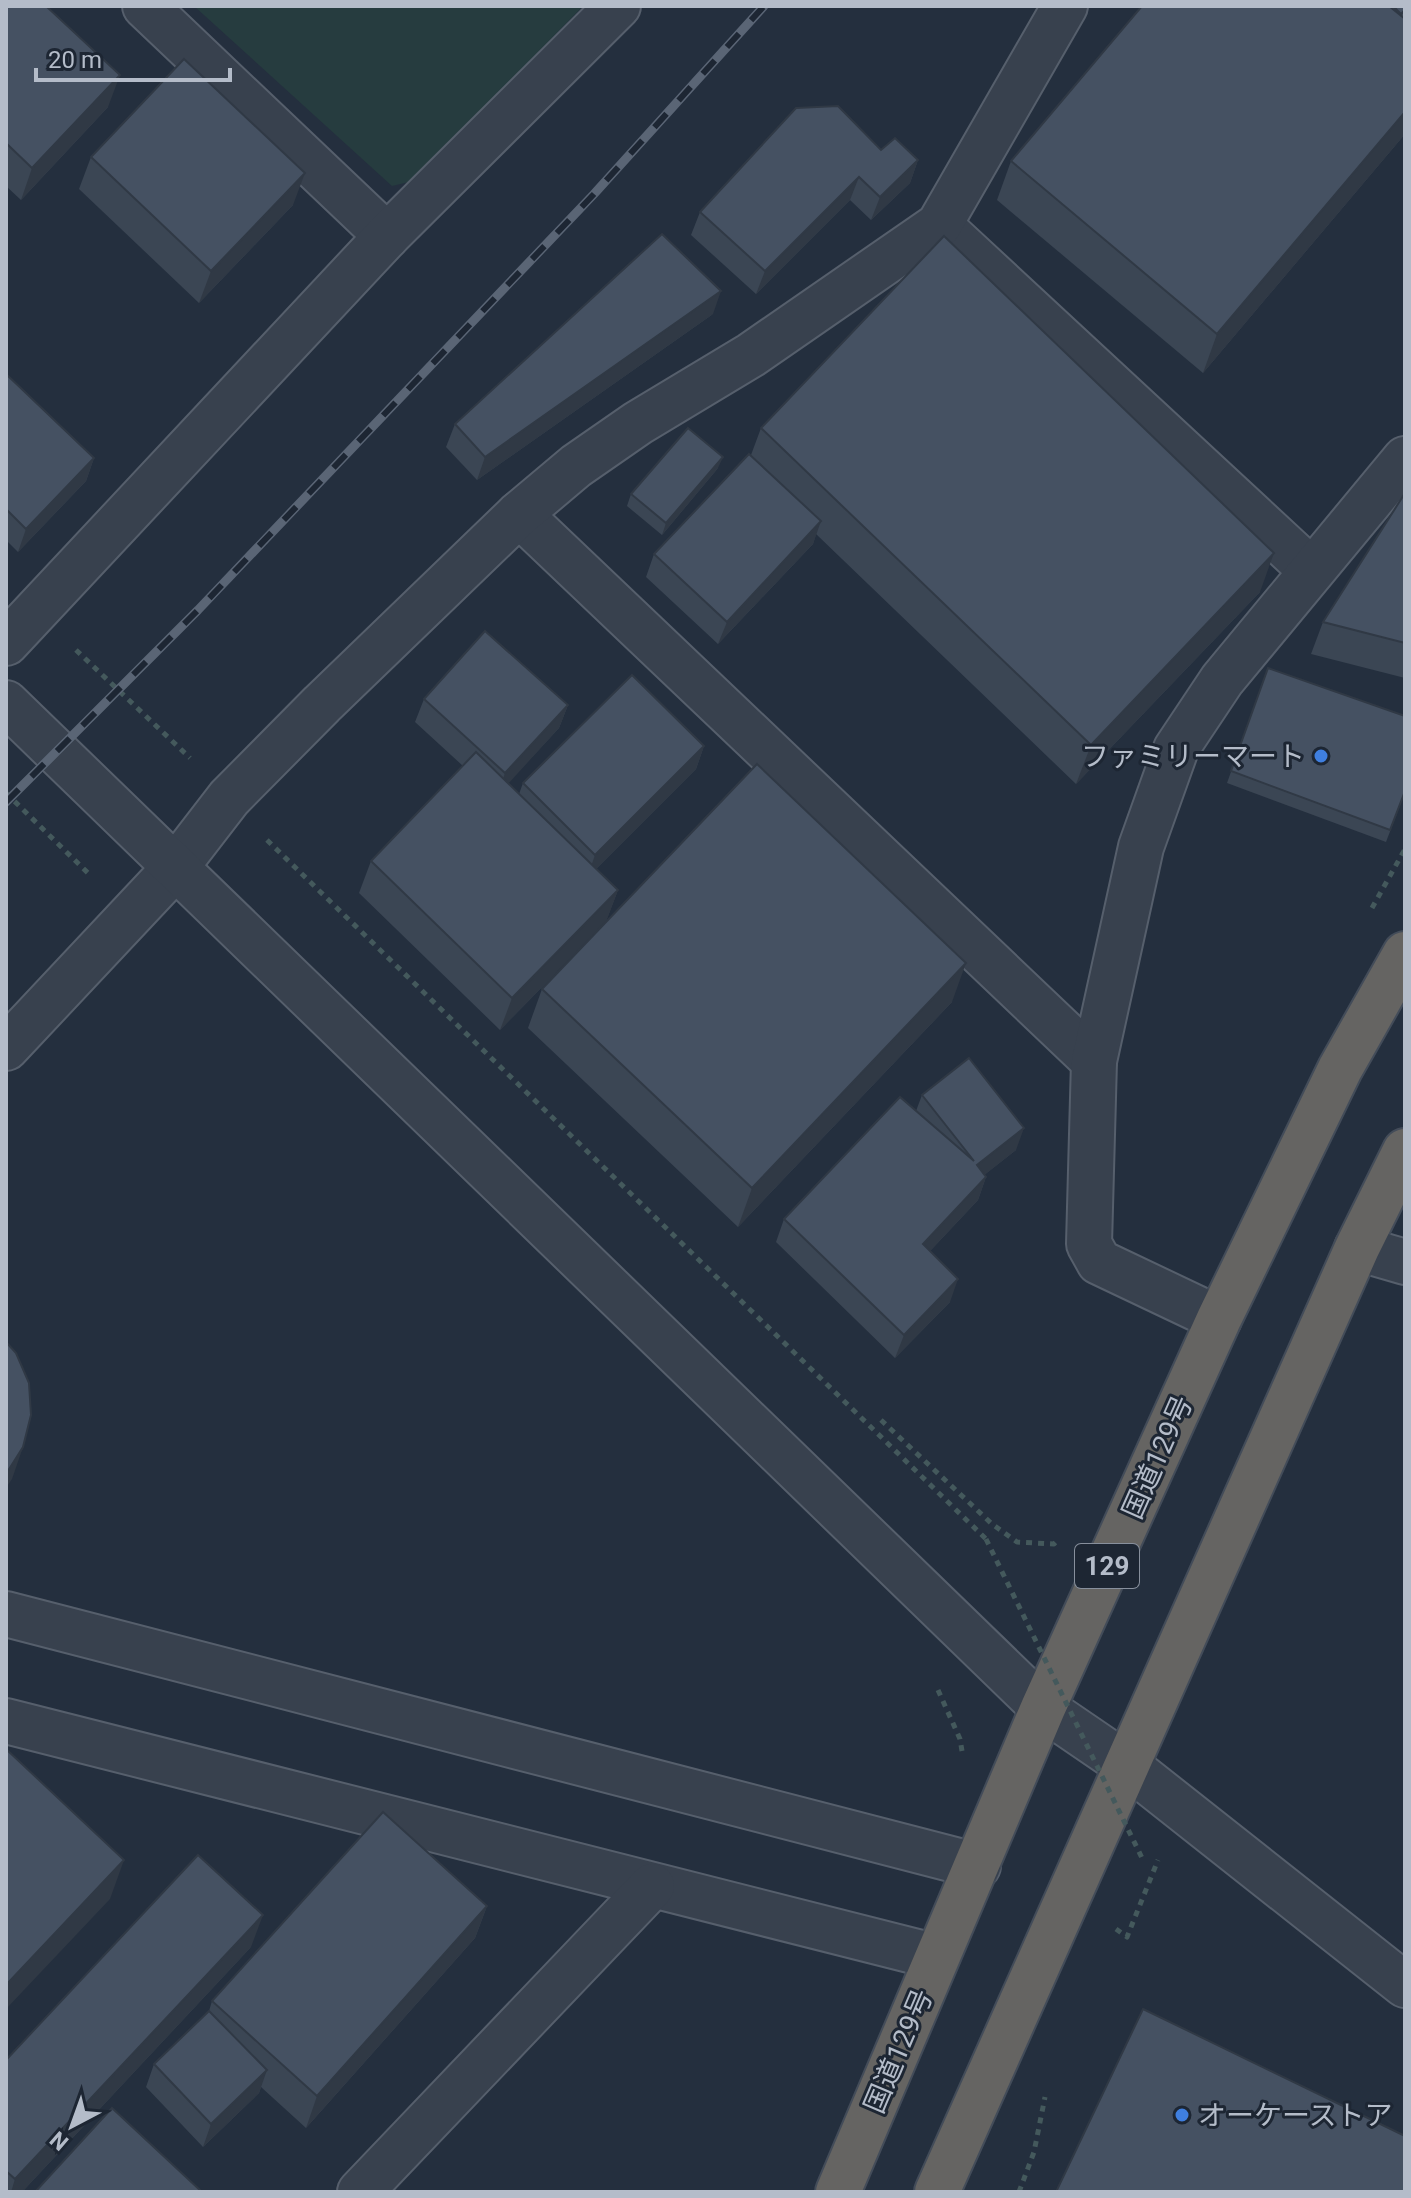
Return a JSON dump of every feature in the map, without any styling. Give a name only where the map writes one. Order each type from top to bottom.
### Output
[{"type":"highway","name":"国道129号","points":[[838,2192],[1043,1708],[1219,1319],[1340,1069],[1405,954]]},
{"type":"highway","points":[[937,2192],[1357,1248],[1405,1151]]},
{"type":"street","points":[[145,6],[387,236]]},
{"type":"street","points":[[6,643],[387,236],[618,6]]},
{"type":"street","points":[[6,1048],[175,868],[229,798],[519,514],[576,466],[638,423],[751,355],[939,225],[1065,6]]},
{"type":"street","points":[[939,225],[1311,570]]},
{"type":"street","points":[[1219,1319],[1099,1262],[1089,1244],[1094,1061],[1141,847],[1176,749],[1222,680],[1405,459]]},
{"type":"street","points":[[519,514],[1094,1061]]},
{"type":"street","points":[[6,703],[1043,1708],[1128,1766],[1405,1985]]},
{"type":"street","points":[[1357,1248],[1405,1262]]},
{"type":"street","points":[[6,1614],[978,1866]]},
{"type":"street","points":[[6,1721],[937,1957]]},
{"type":"street","points":[[360,2192],[652,1886]]},
{"type":"path","points":[[36,611],[197,765]]},
{"type":"path","points":[[6,793],[94,879]]},
{"type":"path","points":[[265,838],[986,1539],[1144,1862]]},
{"type":"path","points":[[881,1420],[992,1524],[1017,1542],[1054,1544]]},
{"type":"path","points":[[1127,1937],[1157,1862]]},
{"type":"green space","points":[[194,6],[583,6],[413,181],[392,186]]},
{"type":"building","points":[[6,6],[46,6],[120,75],[32,168],[6,143]]},
{"type":"building","points":[[1142,6],[1389,6],[1405,19],[1405,112],[1217,334],[1011,161]]},
{"type":"building","points":[[1393,6],[1405,6],[1405,10],[1401,14]]},
{"type":"building","points":[[184,59],[305,173],[211,271],[91,157]]},
{"type":"building","points":[[838,106],[881,150],[895,138],[918,160],[880,197],[859,177],[765,271],[700,212],[796,108]]},
{"type":"building","points":[[662,234],[721,291],[485,457],[455,424]]},
{"type":"building","points":[[944,236],[1274,553],[1091,745],[761,428]]},
{"type":"building","points":[[6,374],[94,458],[26,529],[6,509]]},
{"type":"building","points":[[688,428],[723,457],[666,523],[631,494]]},
{"type":"building","points":[[749,454],[821,521],[727,622],[654,554]]},
{"type":"building","points":[[1405,493],[1405,643],[1323,622]]},
{"type":"building","points":[[485,631],[568,705],[505,773],[424,699]]},
{"type":"building","name":"ファミリーマート","points":[[1268,668],[1405,716],[1405,791],[1390,830],[1231,771]]},
{"type":"building","points":[[632,675],[704,746],[595,855],[523,783]]},
{"type":"building","points":[[476,752],[618,890],[512,998],[371,861]]},
{"type":"building","points":[[757,764],[966,963],[752,1188],[542,989]]},
{"type":"building","points":[[969,1058],[1024,1128],[977,1165],[986,1177],[923,1244],[958,1279],[904,1335],[784,1219],[900,1097],[974,1161],[922,1095]]},
{"type":"building","points":[[6,1342],[16,1353],[29,1383],[31,1415],[23,1447],[6,1474]]},
{"type":"building","points":[[6,1749],[124,1860],[6,1985]]},
{"type":"building","points":[[383,1812],[487,1906],[317,2096],[212,2001]]},
{"type":"building","points":[[198,1855],[263,1915],[15,2179],[6,2171],[6,2060]]},
{"type":"building","name":"オーケーストア","points":[[1143,2009],[1405,2136],[1405,2192],[1056,2192]]},
{"type":"building","points":[[209,2011],[267,2070],[211,2124],[154,2064]]},
{"type":"building","points":[[112,2108],[202,2192],[35,2192]]},
{"type":"railway","points":[[6,802],[198,610],[594,194],[764,6]]},
{"type":"place","name":"ファミリーマート","points":[[1321,756]]},
{"type":"place","name":"オーケーストア","points":[[1182,2115]]}]
